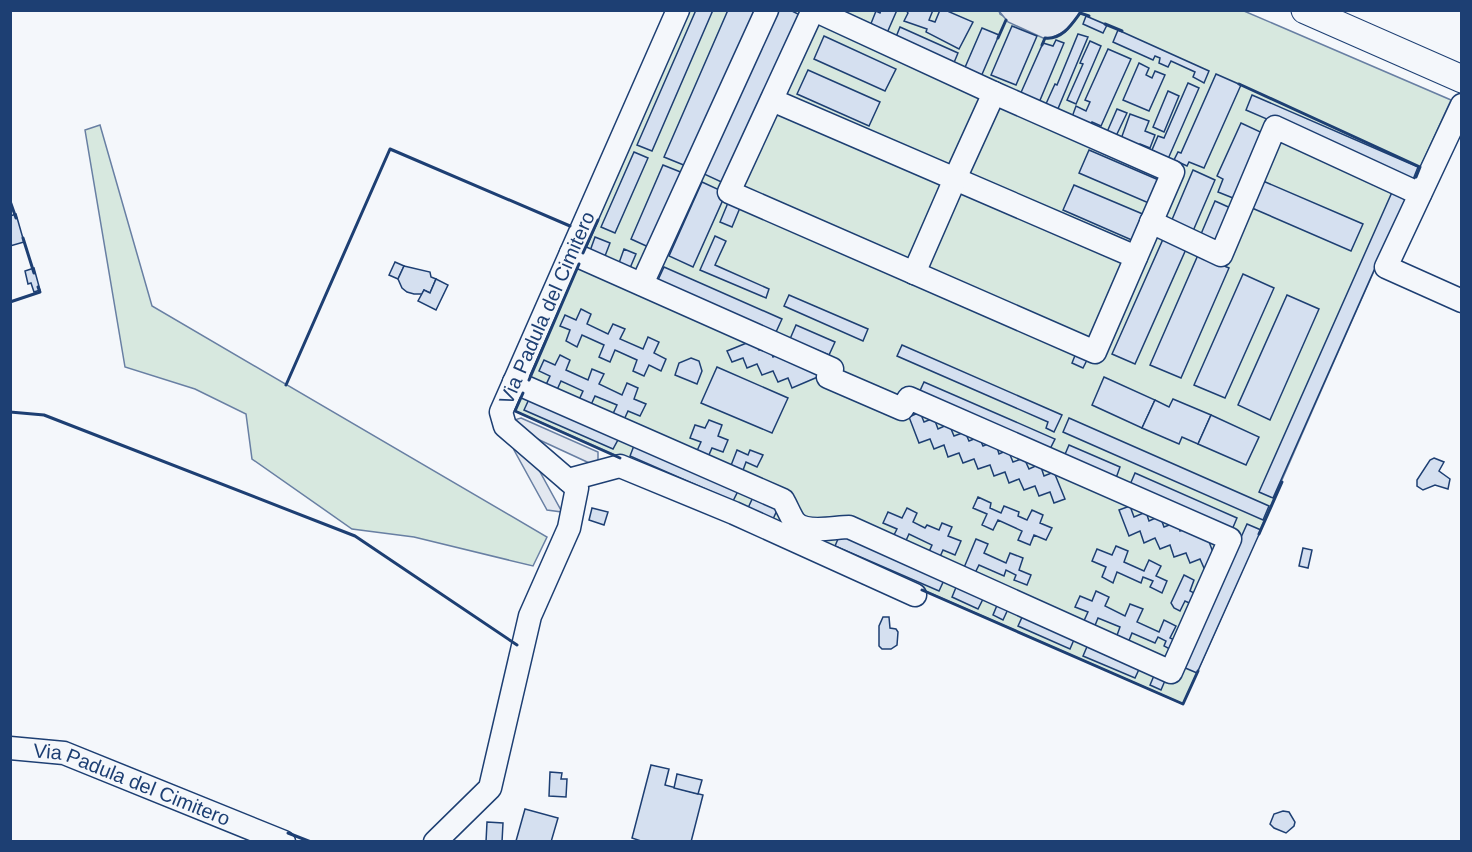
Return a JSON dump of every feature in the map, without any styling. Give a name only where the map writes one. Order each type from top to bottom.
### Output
[{"type":"main road","points":[[1305,10],[1461,79]]},
{"type":"street","name":"Via Padula del Cimitero","points":[[568,480],[505,426],[501,412],[678,10]]},
{"type":"street","points":[[642,284],[767,10]]},
{"type":"street","points":[[813,10],[1173,172],[1095,352],[729,192],[813,10]]},
{"type":"street","points":[[914,273],[994,93]]},
{"type":"street","points":[[772,100],[956,175],[1136,257]]},
{"type":"street","points":[[1461,105],[1386,267],[1461,301]]},
{"type":"street","points":[[1151,222],[1221,255],[1275,127],[1420,194]]},
{"type":"street","points":[[571,253],[832,369],[828,377],[902,409],[909,398],[1230,539],[1171,672],[849,527],[811,530],[799,534]]},
{"type":"street","points":[[514,382],[783,500],[799,534]]},
{"type":"street","points":[[568,480],[620,466],[734,513],[799,534],[915,595]]},
{"type":"street","points":[[435,842],[490,788],[530,616],[569,528],[577,488],[568,480]]},
{"type":"street","name":"Via Padula del Cimitero","points":[[10,748],[64,753],[284,842]]},
{"type":"shaded area","points":[[1079,10],[1080,13],[1066,31],[1051,38],[1043,38],[1008,22],[999,11]]},
{"type":"shaded area","points":[[688,11],[999,11],[1000,14],[1032,33],[1049,37],[1065,32],[1077,18],[1079,11],[1244,11],[1451,100],[1183,704],[515,411]]},
{"type":"shaded area","points":[[100,125],[152,306],[547,537],[533,566],[414,537],[352,529],[252,459],[246,414],[195,389],[125,367],[85,130]]},
{"type":"shaded area","points":[[521,418],[598,452],[598,467],[533,437],[514,420]]},
{"type":"shaded area","points":[[514,450],[528,450],[562,512],[547,510]]},
{"type":"building","points":[[696,10],[713,10],[652,151],[637,145]]},
{"type":"building","points":[[728,10],[759,10],[691,168],[664,157]]},
{"type":"building","points":[[775,10],[790,10],[804,17],[730,186],[704,174]]},
{"type":"building","points":[[881,10],[897,10],[887,33],[870,26],[876,11],[880,13]]},
{"type":"building","points":[[906,10],[933,10],[929,20],[935,22],[940,10],[945,10],[973,22],[959,49],[926,32],[927,29],[904,21],[908,13]]},
{"type":"building","points":[[1086,16],[1107,25],[1103,33],[1083,24]]},
{"type":"building","points":[[1012,26],[1037,36],[1016,85],[991,75]]},
{"type":"building","points":[[900,27],[958,53],[953,65],[896,37]]},
{"type":"building","points":[[982,28],[999,35],[980,79],[963,72]]},
{"type":"building","points":[[1118,30],[1209,71],[1204,83],[1193,77],[1195,72],[1171,61],[1168,67],[1159,63],[1160,58],[1155,56],[1153,60],[1113,42]]},
{"type":"building","points":[[1078,34],[1088,37],[1057,111],[1045,106],[1055,84],[1057,85]]},
{"type":"building","points":[[824,36],[896,69],[885,91],[814,59]]},
{"type":"building","points":[[1056,40],[1064,43],[1038,105],[1019,97],[1043,43],[1053,46]]},
{"type":"building","points":[[1090,41],[1101,46],[1076,104],[1067,100],[1083,64],[1080,63]]},
{"type":"building","points":[[1108,49],[1131,59],[1101,126],[1092,122],[1090,125],[1072,117],[1076,106],[1086,111],[1090,102],[1085,100]]},
{"type":"building","points":[[1139,63],[1149,68],[1146,75],[1152,78],[1155,71],[1165,75],[1149,111],[1123,100]]},
{"type":"building","points":[[808,70],[880,102],[869,126],[797,94]]},
{"type":"building","points":[[1216,74],[1241,85],[1204,168],[1189,162],[1187,166],[1174,160],[1178,152],[1181,153]]},
{"type":"building","points":[[1188,83],[1199,88],[1168,159],[1152,150],[1158,136],[1164,138]]},
{"type":"building","points":[[1168,91],[1179,96],[1164,132],[1153,127]]},
{"type":"building","points":[[1252,95],[1418,167],[1412,182],[1246,110]]},
{"type":"building","points":[[1117,109],[1127,113],[1116,136],[1107,132]]},
{"type":"building","points":[[1130,114],[1149,121],[1145,131],[1155,135],[1150,148],[1121,139]]},
{"type":"building","points":[[1241,123],[1267,135],[1238,200],[1218,192],[1223,179],[1217,176]]},
{"type":"building","points":[[1089,150],[1161,181],[1151,204],[1079,173]]},
{"type":"building","points":[[634,152],[648,158],[615,233],[601,227]]},
{"type":"building","points":[[663,165],[688,175],[655,250],[631,239]]},
{"type":"building","points":[[1193,170],[1215,180],[1193,231],[1171,222]]},
{"type":"building","points":[[1263,181],[1363,224],[1351,251],[1252,208]]},
{"type":"building","points":[[702,182],[726,193],[693,267],[669,256]]},
{"type":"building","points":[[1074,185],[1145,215],[1134,241],[1063,210]]},
{"type":"building","points":[[1393,190],[1407,196],[1273,498],[1259,492]]},
{"type":"building","points":[[730,198],[742,203],[732,227],[720,222]]},
{"type":"building","points":[[1215,201],[1235,210],[1221,242],[1201,234]]},
{"type":"building","points":[[16,214],[24,242],[10,246],[10,216]]},
{"type":"building","points":[[715,236],[726,241],[715,265],[769,289],[766,298],[700,270]]},
{"type":"building","points":[[595,237],[610,243],[605,256],[590,251]]},
{"type":"building","points":[[1164,237],[1187,247],[1135,364],[1112,354]]},
{"type":"building","points":[[624,249],[636,254],[630,268],[619,263]]},
{"type":"building","points":[[1198,255],[1229,268],[1181,378],[1150,365]]},
{"type":"building","points":[[395,262],[404,266],[398,279],[389,275]]},
{"type":"building","points":[[404,266],[430,272],[431,277],[436,279],[430,293],[424,290],[422,294],[414,294],[402,288],[398,279]]},
{"type":"building","points":[[664,267],[782,319],[776,332],[658,280]]},
{"type":"building","points":[[34,268],[40,290],[34,292],[31,283],[28,284],[25,271]]},
{"type":"building","points":[[1243,274],[1274,288],[1225,398],[1194,385]]},
{"type":"building","points":[[436,279],[448,285],[436,310],[418,301],[424,290],[430,293]]},
{"type":"building","points":[[789,295],[868,329],[863,341],[784,306]]},
{"type":"building","points":[[1287,295],[1319,309],[1270,420],[1238,405]]},
{"type":"building","points":[[581,309],[591,314],[587,324],[608,334],[613,324],[625,329],[620,339],[643,349],[648,337],[659,342],[654,353],[666,359],[661,371],[649,365],[644,376],[633,371],[637,360],[615,350],[610,362],[599,357],[604,345],[582,335],[577,347],[566,341],[570,330],[560,326],[565,315],[576,320]]},
{"type":"building","points":[[796,325],[835,342],[829,355],[790,339]]},
{"type":"building","points":[[754,340],[759,350],[769,346],[773,357],[785,352],[820,376],[792,388],[788,378],[778,382],[773,371],[762,375],[757,364],[747,368],[743,358],[732,362],[727,351]]},
{"type":"building","points":[[902,345],[1062,415],[1054,432],[1046,428],[1048,422],[897,356]]},
{"type":"building","points":[[1076,353],[1088,358],[1083,368],[1072,363]]},
{"type":"building","points":[[560,355],[570,360],[566,370],[588,380],[592,369],[604,374],[599,384],[622,395],[627,383],[638,388],[634,399],[646,404],[640,416],[628,411],[623,422],[612,416],[617,405],[595,396],[590,407],[578,402],[583,391],[561,381],[556,392],[545,387],[550,376],[539,371],[544,360],[555,365]]},
{"type":"building","points":[[691,358],[699,361],[702,371],[697,384],[675,375],[679,363]]},
{"type":"building","points":[[717,367],[788,398],[772,433],[701,403]]},
{"type":"building","points":[[1104,377],[1155,400],[1142,428],[1092,405]]},
{"type":"building","points":[[924,382],[1055,439],[1048,453],[918,395]]},
{"type":"building","points":[[530,397],[620,436],[613,449],[524,410]]},
{"type":"building","points":[[1173,399],[1211,415],[1198,444],[1182,437],[1179,444],[1142,428],[1155,400],[1169,407]]},
{"type":"building","points":[[920,412],[924,422],[934,418],[938,429],[949,424],[954,436],[965,432],[969,441],[979,437],[983,446],[995,441],[999,454],[1008,450],[1013,462],[1024,458],[1029,469],[1040,464],[1044,476],[1054,472],[1065,499],[1054,503],[1050,492],[1039,496],[1035,486],[1024,490],[1019,479],[1009,483],[1005,472],[994,476],[990,465],[978,469],[974,459],[963,463],[959,453],[948,457],[944,445],[934,449],[930,439],[919,443],[909,417]]},
{"type":"building","points":[[1211,415],[1259,437],[1246,465],[1198,444]]},
{"type":"building","points":[[1069,418],[1269,506],[1263,520],[1063,432]]},
{"type":"building","points":[[709,420],[722,425],[718,436],[728,440],[723,452],[712,448],[708,457],[696,453],[701,442],[690,438],[695,425],[705,428]]},
{"type":"building","points":[[635,443],[739,489],[733,501],[630,456]]},
{"type":"building","points":[[1069,445],[1120,467],[1115,481],[1063,459]]},
{"type":"building","points":[[737,450],[748,455],[750,450],[763,455],[757,467],[746,462],[742,473],[730,468]]},
{"type":"building","points":[[1434,458],[1444,462],[1439,471],[1450,479],[1448,489],[1435,485],[1423,490],[1417,486],[1417,480],[1430,460]]},
{"type":"building","points":[[1135,473],[1237,518],[1231,532],[1129,487]]},
{"type":"building","points":[[754,495],[779,506],[773,519],[748,508]]},
{"type":"building","points":[[978,497],[991,503],[990,508],[1001,513],[1004,506],[1019,512],[1018,516],[1027,520],[1032,510],[1043,515],[1040,523],[1052,528],[1046,540],[1034,535],[1030,545],[1018,540],[1022,531],[998,520],[993,530],[982,525],[987,514],[973,508]]},
{"type":"building","points":[[1130,506],[1134,517],[1146,512],[1149,521],[1160,516],[1164,527],[1177,522],[1180,531],[1191,527],[1205,531],[1217,563],[1204,568],[1200,559],[1190,563],[1186,553],[1174,557],[1170,545],[1160,549],[1155,538],[1144,543],[1140,531],[1129,536],[1119,510]]},
{"type":"building","points":[[592,508],[608,512],[604,525],[589,520]]},
{"type":"building","points":[[907,508],[917,513],[913,522],[925,528],[927,525],[939,530],[942,523],[952,527],[948,536],[961,541],[955,555],[943,550],[939,559],[928,554],[932,545],[909,534],[904,545],[892,539],[897,529],[883,523],[888,512],[902,518]]},
{"type":"building","points":[[1247,524],[1261,530],[1197,673],[1183,667]]},
{"type":"building","points":[[841,532],[945,578],[939,591],[835,546]]},
{"type":"building","points":[[976,539],[988,544],[984,553],[1006,563],[1010,553],[1023,558],[1019,570],[1031,575],[1027,585],[1014,580],[1016,575],[1006,570],[1004,576],[979,565],[974,575],[963,570]]},
{"type":"building","points":[[1116,546],[1128,551],[1124,562],[1144,571],[1149,560],[1161,566],[1156,576],[1167,581],[1162,593],[1150,587],[1153,581],[1143,577],[1141,583],[1117,572],[1113,583],[1102,577],[1106,567],[1092,561],[1097,549],[1112,555]]},
{"type":"building","points":[[1303,548],[1312,550],[1308,568],[1299,566]]},
{"type":"building","points":[[1184,575],[1194,580],[1190,591],[1202,597],[1198,607],[1185,601],[1180,611],[1171,603]]},
{"type":"building","points":[[957,585],[984,597],[978,609],[952,597]]},
{"type":"building","points":[[1096,591],[1109,597],[1105,606],[1125,616],[1130,604],[1143,609],[1137,622],[1159,632],[1164,620],[1176,626],[1170,638],[1181,643],[1177,653],[1164,646],[1166,641],[1158,637],[1155,643],[1132,633],[1128,643],[1116,638],[1120,627],[1098,618],[1094,628],[1083,623],[1088,612],[1075,607],[1080,596],[1092,601]]},
{"type":"building","points":[[998,603],[1009,607],[1003,620],[993,615]]},
{"type":"building","points":[[1024,613],[1076,635],[1070,649],[1018,626]]},
{"type":"building","points":[[883,617],[889,617],[890,628],[898,632],[897,645],[891,649],[882,649],[879,646],[879,626]]},
{"type":"building","points":[[1089,642],[1141,665],[1135,678],[1083,656]]},
{"type":"building","points":[[1156,671],[1167,676],[1161,690],[1150,685]]},
{"type":"building","points":[[651,765],[669,769],[665,785],[703,795],[691,842],[644,842],[632,838]]},
{"type":"building","points":[[550,772],[562,773],[561,779],[567,779],[566,797],[549,796]]},
{"type":"building","points":[[677,774],[702,780],[698,794],[674,788]]},
{"type":"building","points":[[525,809],[558,818],[551,842],[516,841]]},
{"type":"building","points":[[1289,812],[1295,822],[1286,833],[1270,824],[1274,814]]},
{"type":"building","points":[[487,822],[503,823],[502,842],[486,842]]},
{"type":"wall","points":[[1042,45],[1045,38],[1057,36],[1066,30],[1080,13],[1089,16]]},
{"type":"wall","points":[[998,38],[1006,20]]},
{"type":"wall","points":[[1105,24],[1122,31]]},
{"type":"wall","points":[[1239,84],[1420,167],[1416,177]]},
{"type":"wall","points":[[286,385],[390,149],[570,226]]},
{"type":"wall","points":[[10,201],[16,218]]},
{"type":"wall","points":[[583,253],[598,220]]},
{"type":"wall","points":[[23,238],[34,273]]},
{"type":"wall","points":[[529,380],[579,264]]},
{"type":"wall","points":[[10,302],[40,292],[38,287]]},
{"type":"wall","points":[[523,393],[515,411],[620,458]]},
{"type":"wall","points":[[10,412],[44,415],[355,536],[517,645]]},
{"type":"wall","points":[[1259,534],[1282,482]]},
{"type":"wall","points":[[922,590],[1183,704],[1198,671]]},
{"type":"wall","points":[[288,833],[311,842]]}]
